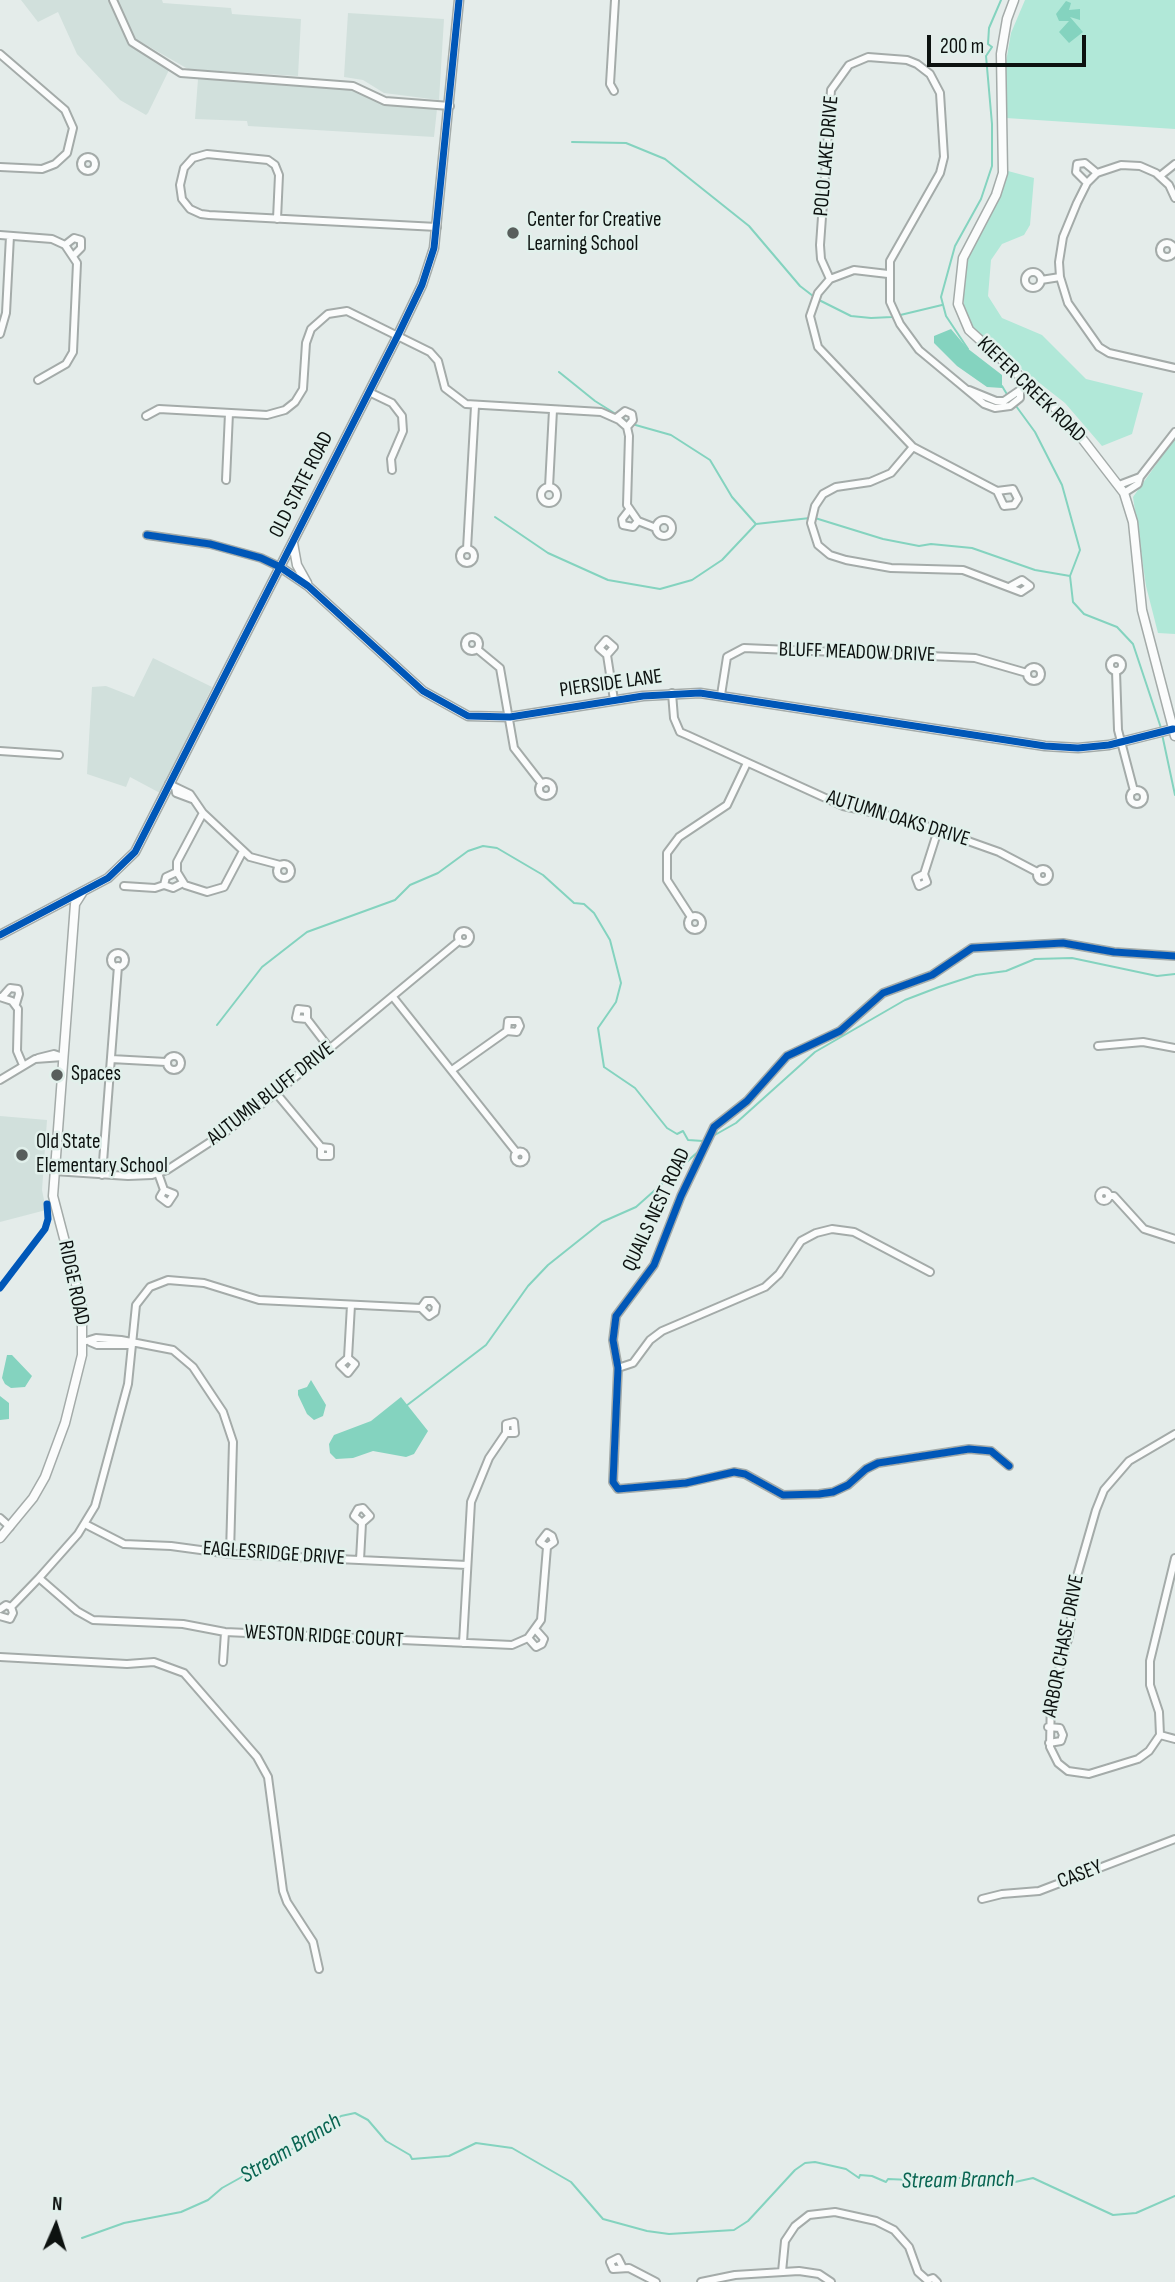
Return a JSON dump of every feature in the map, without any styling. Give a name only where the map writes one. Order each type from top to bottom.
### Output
[{"type":"street","points":[[113,0],[132,42],[181,72],[353,86],[385,101],[450,106]]},
{"type":"street","name":"OLD STATE ROAD","points":[[0,934],[83,892],[119,870],[135,852],[172,786],[398,335],[425,277],[437,227],[459,0]]},
{"type":"street","points":[[614,92],[610,84],[615,0]]},
{"type":"street","name":"KIEFER CREEK ROAD","points":[[1014,0],[1002,46],[1003,173],[996,195],[962,258],[957,299],[969,330],[1023,386],[1068,419],[1121,489],[1133,522],[1142,610],[1174,733]]},
{"type":"street","points":[[0,54],[68,114],[73,128],[67,153],[55,164],[42,169],[0,167]]},
{"type":"street","name":"POLO LAKE DRIVE","points":[[830,279],[821,259],[820,245],[831,90],[849,65],[867,58],[907,60],[925,69],[937,86],[942,103],[944,157],[940,173],[894,250],[888,274],[890,302],[906,335],[940,370],[984,404],[995,408],[1010,406],[1020,398],[1023,386]]},
{"type":"street","points":[[67,153],[81,160]]},
{"type":"street","points":[[277,219],[279,173],[268,160],[206,154],[193,158],[184,168],[182,197],[195,212],[277,219],[437,227]]},
{"type":"street","points":[[1087,183],[1076,172],[1077,164],[1085,163],[1097,173]]},
{"type":"street","points":[[1160,176],[1175,164]]},
{"type":"street","points":[[1174,193],[1160,176],[1150,169],[1130,165],[1097,173],[1087,183],[1063,237],[1059,276],[1068,303],[1099,348],[1109,353],[1175,368]]},
{"type":"street","points":[[0,235],[52,239],[65,245],[74,255],[78,268],[75,346],[66,363],[38,380]]},
{"type":"street","points":[[1172,244],[1175,235]]},
{"type":"street","points":[[0,334],[6,313],[10,236]]},
{"type":"street","points":[[65,245],[74,238],[81,240],[81,248],[74,255]]},
{"type":"street","points":[[888,274],[854,270],[830,279],[818,293],[810,316],[818,347],[914,447],[997,491]]},
{"type":"street","points":[[1041,280],[1059,276]]},
{"type":"street","points":[[314,311],[320,318]]},
{"type":"street","points":[[146,416],[159,409],[272,415],[285,410],[296,402],[303,389],[307,338],[320,318],[331,313],[348,311],[398,335],[435,357],[448,391],[459,401],[475,406],[601,412],[617,418],[627,427]]},
{"type":"street","points":[[369,392],[392,402],[403,420],[402,435],[391,459],[392,470]]},
{"type":"street","points":[[467,550],[475,406]]},
{"type":"street","points":[[549,487],[553,410]]},
{"type":"street","points":[[617,418],[623,412],[630,412],[633,418],[627,427],[626,499],[629,510],[638,521],[656,527]]},
{"type":"street","points":[[226,480],[229,413]]},
{"type":"street","points":[[1121,489],[1140,477],[1175,432]]},
{"type":"street","points":[[914,447],[891,472],[870,482],[836,487],[823,494],[815,506],[811,523],[818,545],[838,558],[891,568],[963,570],[1011,586]]},
{"type":"street","points":[[629,510],[622,519],[623,525],[633,527],[638,521]]},
{"type":"street","name":"PIERSIDE LANE","points":[[147,535],[202,542],[281,566],[308,586],[439,702],[468,716],[510,717],[673,693],[721,695],[1045,746],[1078,748],[1174,733]]},
{"type":"street","points":[[293,542],[297,565],[308,586]]},
{"type":"street","name":"BLUFF MEADOW DRIVE","points":[[721,695],[727,657],[744,648],[975,658],[1027,673]]},
{"type":"street","points":[[477,649],[500,668],[514,748],[542,784]]},
{"type":"street","points":[[607,656],[614,701]]},
{"type":"street","points":[[1116,671],[1114,693],[1121,743],[1134,791]]},
{"type":"street","name":"AUTUMN OAKS DRIVE","points":[[673,693],[674,718],[680,732],[844,806],[909,820],[999,852],[1037,872]]},
{"type":"street","points":[[0,751],[59,755]]},
{"type":"street","points":[[691,917],[667,880],[667,853],[679,837],[727,805],[747,763]]},
{"type":"street","points":[[172,786],[190,794],[202,813],[256,861],[280,865]]},
{"type":"street","points":[[202,813],[180,853],[177,872],[183,883],[201,892],[214,892],[224,887],[243,851]]},
{"type":"street","points":[[924,874],[938,830]]},
{"type":"street","points":[[164,885],[166,877],[177,872]]},
{"type":"street","points":[[164,885],[170,889],[183,883]]},
{"type":"street","points":[[124,886],[155,888],[164,885]]},
{"type":"street","name":"RIDGE ROAD","points":[[0,1538],[33,1498],[50,1465],[71,1404],[87,1342],[82,1306],[53,1196],[75,904],[83,892]]},
{"type":"street","points":[[58,905],[68,910],[74,925]]},
{"type":"street","name":"AUTUMN BLUFF DRIVE","points":[[54,1171],[102,1175],[158,1173],[224,1133],[276,1093],[459,941]]},
{"type":"street","name":"QUAILS NEST ROAD","points":[[1009,1466],[991,1451],[968,1449],[878,1463],[866,1469],[849,1485],[819,1494],[783,1495],[745,1474],[734,1472],[686,1483],[622,1490],[614,1486],[618,1368],[613,1340],[616,1316],[654,1265],[681,1196],[714,1127],[747,1101],[787,1056],[840,1031],[883,993],[932,975],[972,948],[1063,943],[1175,956]]},
{"type":"street","points":[[102,1175],[118,966]]},
{"type":"street","points":[[16,1004],[1,997],[10,988],[18,989],[17,1051],[23,1065]]},
{"type":"street","points":[[393,997],[517,1153]]},
{"type":"street","points":[[307,1019],[330,1049]]},
{"type":"street","points":[[452,1070],[507,1031]]},
{"type":"street","points":[[1098,1046],[1137,1041],[1175,1048]]},
{"type":"street","points":[[0,1080],[35,1059],[63,1057]]},
{"type":"street","points":[[111,1059],[166,1062]]},
{"type":"street","points":[[276,1093],[321,1147]]},
{"type":"street","points":[[158,1173],[164,1190]]},
{"type":"street","points":[[1109,1196],[1114,1196],[1144,1228],[1175,1239]]},
{"type":"street","points":[[618,1368],[633,1363],[650,1340],[662,1331],[765,1287],[779,1274],[801,1241],[816,1233],[832,1229],[854,1232],[930,1272]]},
{"type":"street","points":[[11,1607],[85,1524],[96,1501],[128,1384],[134,1345],[134,1314],[139,1298],[161,1281],[204,1283],[259,1300],[421,1308]]},
{"type":"street","points":[[348,1358],[351,1305]]},
{"type":"street","points":[[87,1342],[96,1338],[173,1350],[187,1359],[227,1422],[234,1453],[230,1554]]},
{"type":"street","points":[[463,1643],[469,1516],[474,1489],[489,1458],[506,1433]]},
{"type":"street","name":"ARBOR CHASE DRIVE","points":[[1160,1735],[1149,1751],[1138,1759],[1083,1775],[1062,1767],[1051,1752],[1048,1727],[1052,1690],[1069,1636],[1075,1583],[1100,1500],[1111,1480],[1129,1461],[1175,1434]]},
{"type":"street","points":[[0,1518],[10,1527]]},
{"type":"street","points":[[360,1560],[362,1523]]},
{"type":"street","name":"EAGLESRIDGE DRIVE","points":[[85,1524],[124,1544],[171,1546],[230,1554],[467,1565]]},
{"type":"street","points":[[536,1629],[544,1639],[542,1644],[536,1647],[528,1638],[536,1629],[543,1608],[547,1547]]},
{"type":"street","points":[[1175,1558],[1150,1661],[1150,1685],[1161,1718],[1160,1735],[1175,1739]]},
{"type":"street","name":"WESTON RIDGE COURT","points":[[39,1578],[77,1611],[93,1620],[183,1625],[225,1632],[463,1643],[512,1645],[528,1638]]},
{"type":"street","points":[[0,1609],[4,1606],[11,1607]]},
{"type":"street","points":[[0,1616],[10,1619],[13,1613],[11,1607]]},
{"type":"street","points":[[223,1662],[225,1632]]},
{"type":"street","points":[[0,1657],[127,1664],[154,1662],[184,1673],[257,1757],[268,1777],[286,1902],[313,1942],[319,1969]]},
{"type":"street","points":[[1048,1727],[1060,1728],[1063,1735],[1061,1741],[1049,1743]]},
{"type":"street","name":"CASEY","points":[[982,1899],[1039,1891],[1175,1839]]},
{"type":"street","points":[[782,2272],[785,2241],[794,2226],[809,2215],[835,2212],[876,2221],[894,2230],[909,2247],[918,2272],[926,2281],[933,2278],[937,2282]]},
{"type":"street","points":[[622,2266],[656,2282]]},
{"type":"street","points":[[701,2282],[735,2275],[809,2271],[831,2282]]},
{"type":"shaded area","points":[[21,0],[110,0],[128,43],[169,70],[148,113],[146,115],[120,100],[77,54],[58,12],[38,22]]},
{"type":"shaded area","points":[[117,0],[162,0],[163,3],[231,8],[232,14],[301,19],[298,76],[188,69],[134,38]]},
{"type":"shaded area","points":[[1025,0],[1175,0],[1175,129],[1006,118],[1006,62],[1011,33]]},
{"type":"shaded area","points":[[1066,1],[1071,3],[1069,10],[1080,9],[1080,20],[1070,17],[1083,32],[1069,43],[1059,32],[1069,21],[1059,21],[1056,14]]},
{"type":"shaded area","points":[[348,13],[444,19],[439,100],[384,93],[363,80],[344,77]]},
{"type":"shaded area","points":[[198,79],[349,88],[380,103],[437,109],[434,137],[248,126],[247,121],[195,119]]},
{"type":"shaded area","points":[[1008,171],[1034,178],[1030,225],[1024,235],[1002,244],[991,260],[988,296],[1002,318],[1042,335],[1086,379],[1143,393],[1132,434],[1102,446],[1065,403],[987,342],[973,327],[964,310],[963,272],[969,254],[1002,192]]},
{"type":"shaded area","points":[[951,329],[967,348],[1002,375],[1002,388],[987,387],[957,366],[934,343],[934,336]]},
{"type":"shaded area","points":[[1175,438],[1175,634],[1158,633],[1146,586],[1133,497]]},
{"type":"shaded area","points":[[153,658],[212,687],[160,793],[130,777],[126,787],[87,774],[92,687],[106,686],[134,697]]},
{"type":"shaded area","name":"Old State Elementary School","points":[[0,1116],[47,1120],[42,1190],[46,1210],[0,1222]]},
{"type":"shaded area","points":[[7,1355],[12,1355],[32,1376],[25,1387],[11,1388],[5,1384],[2,1378]]},
{"type":"shaded area","points":[[311,1380],[326,1405],[323,1416],[314,1420],[307,1414],[298,1395],[298,1390],[307,1387]]},
{"type":"shaded area","points":[[0,1396],[9,1403],[9,1419],[0,1420]]},
{"type":"shaded area","points":[[401,1397],[428,1431],[414,1454],[406,1457],[373,1451],[353,1458],[336,1459],[330,1453],[329,1444],[334,1435],[371,1421]]},
{"type":"waterway","points":[[968,349],[946,316],[941,297],[955,246],[981,199],[992,166],[992,124],[986,56],[992,47],[988,44],[989,28],[1001,0]]},
{"type":"waterway","points":[[572,142],[626,143],[665,159],[749,226],[800,286],[813,296]]},
{"type":"waterway","points":[[817,299],[851,316],[871,318],[892,317],[942,305]]},
{"type":"waterway","points":[[559,372],[595,401],[627,421]]},
{"type":"waterway","points":[[1002,386],[1008,396]]},
{"type":"waterway","points":[[1016,406],[1035,432],[1062,485],[1080,550],[1070,576],[1073,602],[1084,614],[1117,627],[1133,644],[1161,728]]},
{"type":"waterway","points":[[632,424],[671,435],[710,460],[732,497],[755,523]]},
{"type":"waterway","points":[[495,517],[548,553],[608,580],[660,589],[692,580],[722,560],[756,524],[810,518]]},
{"type":"waterway","points":[[815,518],[883,539],[919,546],[931,544],[972,548],[1035,570],[1070,576]]},
{"type":"waterway","points":[[1162,734],[1175,795]]},
{"type":"waterway","points":[[217,1025],[262,967],[307,932],[395,900],[410,885],[438,873],[468,851],[483,846],[497,848],[543,875],[574,903],[584,904],[594,913],[610,940],[621,983],[616,1002],[598,1028],[604,1067],[635,1088],[667,1128],[677,1134],[683,1131],[688,1140],[703,1141]]},
{"type":"waterway","points":[[713,1136],[736,1123],[815,1052],[905,1000],[939,987],[976,975],[1006,971],[1035,959],[1072,958],[1157,976],[1175,974]]},
{"type":"waterway","points":[[406,1406],[486,1345],[528,1286],[548,1265],[602,1222],[636,1207],[700,1150]]},
{"type":"waterway","name":"Stream Branch","points":[[82,2238],[124,2223],[181,2212],[208,2200],[222,2188],[310,2139],[341,2116],[355,2113],[368,2120],[386,2141],[410,2155],[412,2159],[449,2156],[476,2143],[512,2148],[571,2182],[603,2219],[669,2234],[734,2230],[748,2221],[795,2170],[805,2163],[815,2162],[846,2169],[859,2178],[860,2175],[872,2176],[886,2182],[888,2179],[934,2181],[968,2177],[1006,2184],[1033,2178],[1113,2215],[1136,2213],[1175,2196]]},
{"type":"cycle path","points":[[0,935],[108,878],[135,852],[398,335],[422,285],[434,248],[459,0]]},
{"type":"cycle path","points":[[147,535],[210,544],[261,558],[280,567],[308,586],[423,691],[468,716],[510,717],[643,696],[700,693],[1045,746],[1078,748],[1109,745],[1173,729]]},
{"type":"cycle path","points":[[1009,1466],[991,1451],[969,1449],[878,1463],[866,1469],[848,1485],[833,1492],[819,1494],[783,1495],[745,1474],[734,1472],[686,1483],[618,1489],[613,1482],[618,1368],[613,1340],[616,1316],[654,1265],[681,1196],[714,1127],[747,1101],[787,1056],[840,1031],[883,993],[932,975],[972,948],[1063,943],[1114,952],[1175,956]]},
{"type":"cycle path","points":[[0,1288],[45,1229],[48,1219],[47,1204]]},
{"type":"place","name":"Center for Creative Learning School","points":[[513,233]]},
{"type":"place","name":"Spaces","points":[[57,1075]]},
{"type":"place","name":"Old State Elementary School","points":[[22,1155]]}]
